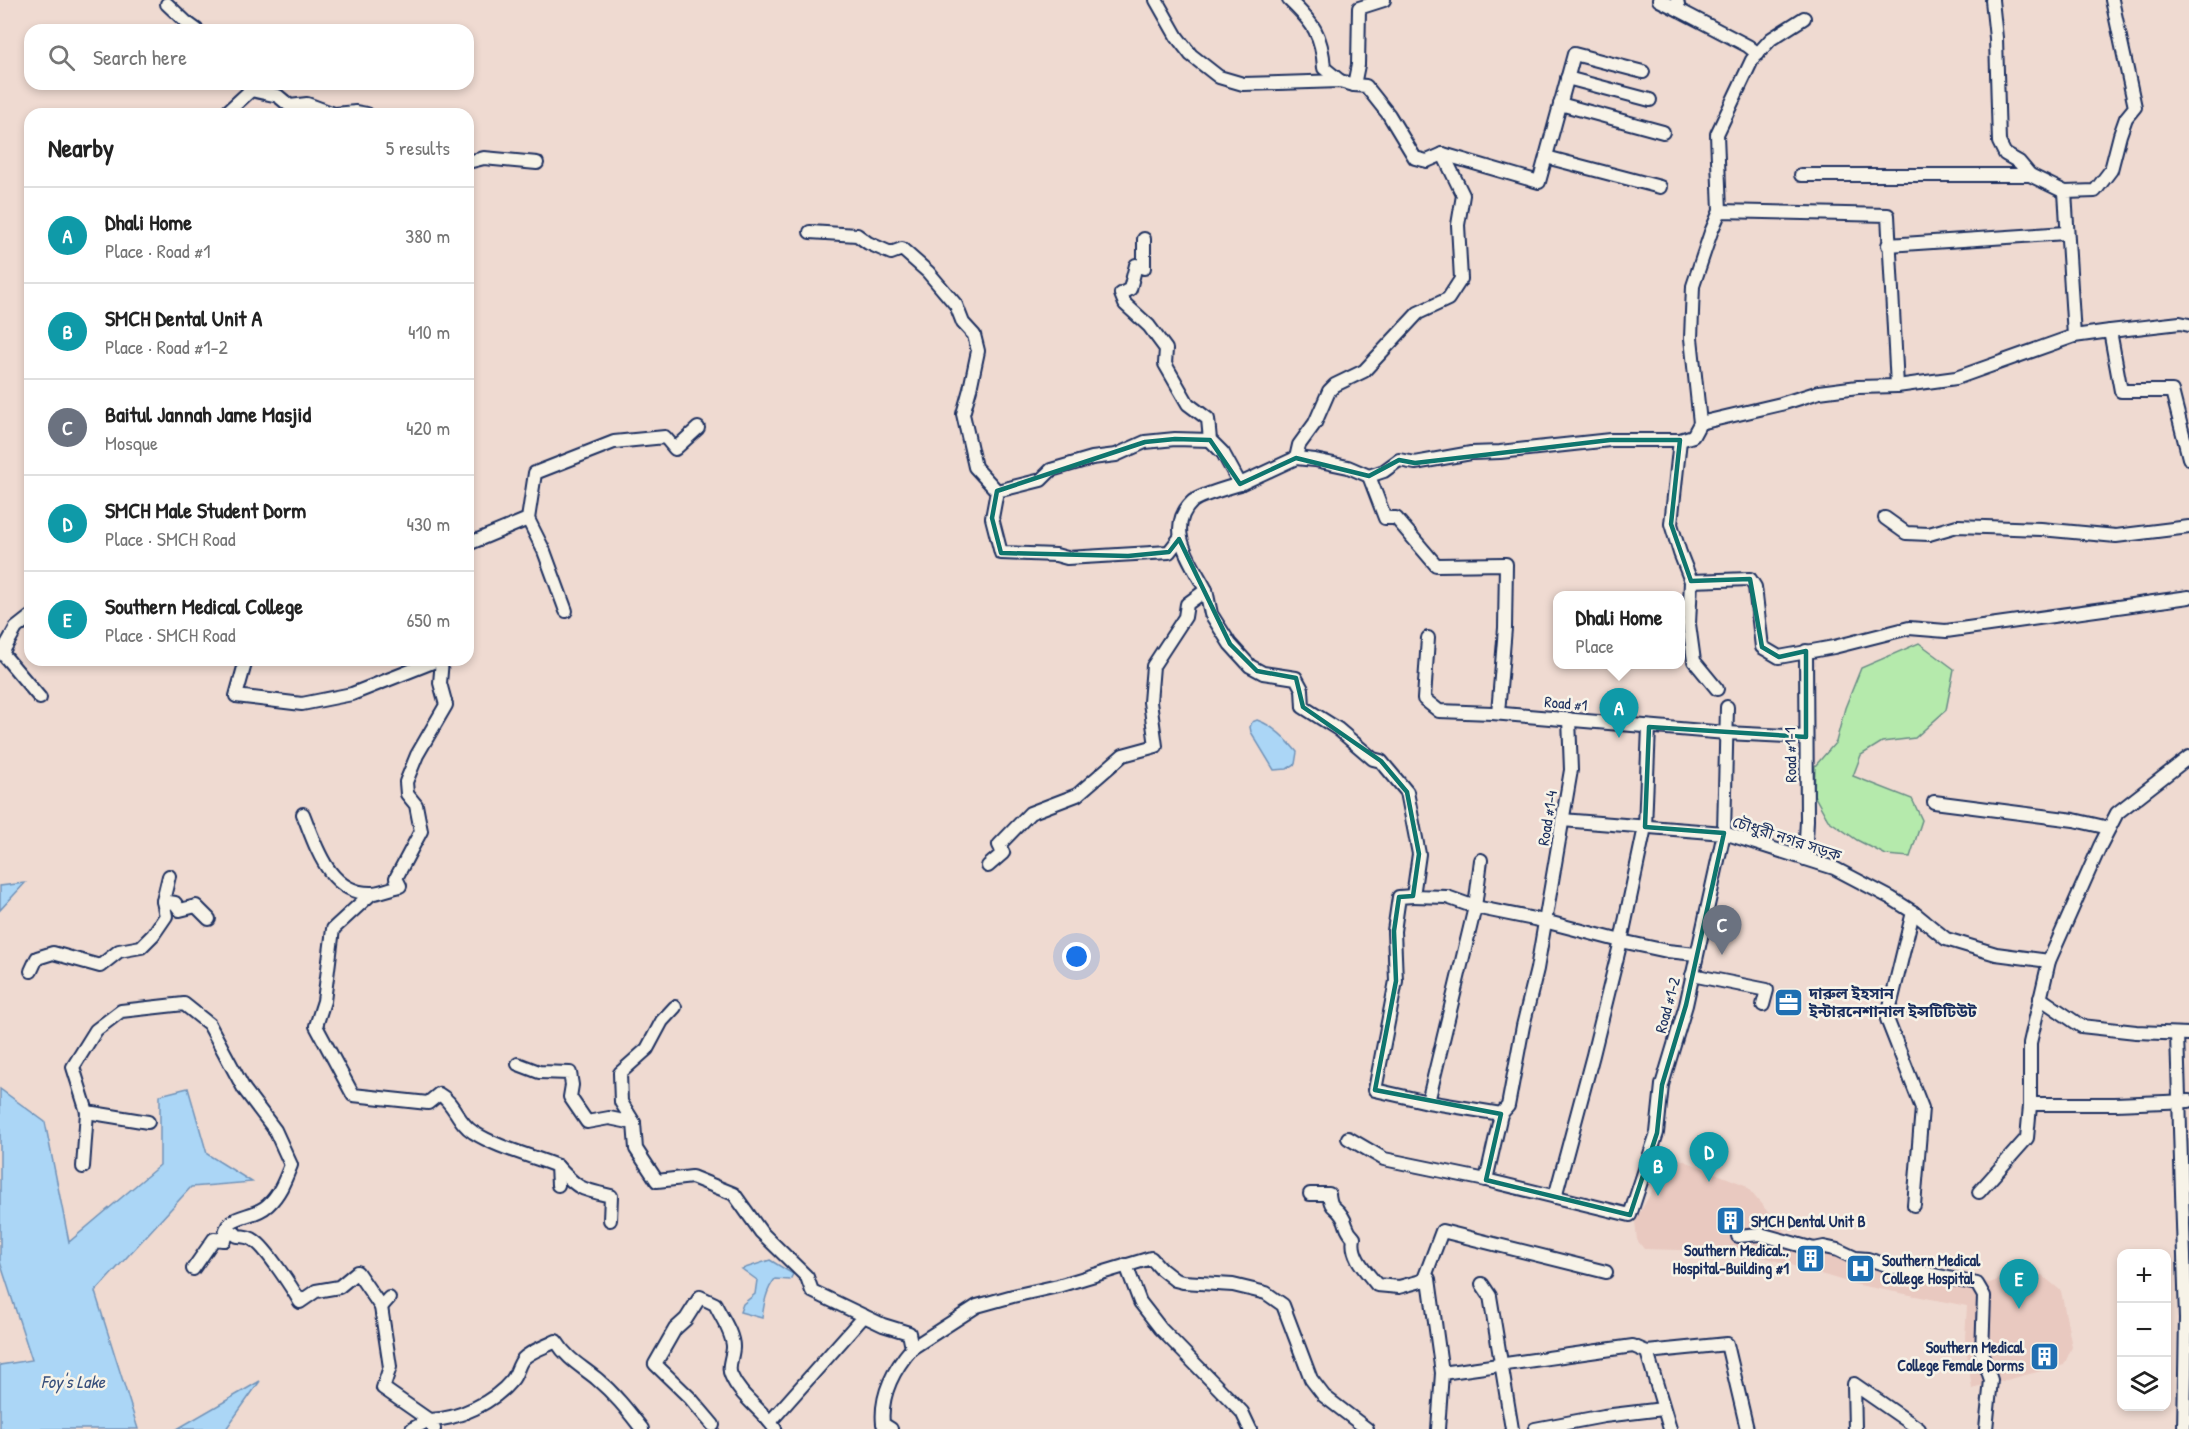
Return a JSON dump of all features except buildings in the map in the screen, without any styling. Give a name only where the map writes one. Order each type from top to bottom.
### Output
[{"type":"street","points":[[1156,0],[1177,37],[1191,55],[1219,77],[1242,84],[1341,81],[1366,86],[1389,116],[1415,158],[1427,161],[1443,154],[1539,182],[1572,56],[1576,54],[1643,72]]},
{"type":"street","points":[[1289,0],[1312,22],[1323,49],[1324,68],[1341,81]]},
{"type":"street","points":[[1354,85],[1358,65],[1359,8],[1384,0]]},
{"type":"street","points":[[1659,0],[1678,5],[1758,54]]},
{"type":"street","points":[[1992,0],[1996,38],[1999,142],[2005,154],[2019,162],[2030,175],[2065,192],[2095,191],[2111,170],[2126,118],[2135,107],[2112,0]]},
{"type":"street","points":[[167,4],[189,24]]},
{"type":"street","points":[[1501,1114],[1428,1102],[1376,1090],[1396,981],[1394,931],[1399,897],[1413,896],[1419,854],[1407,792],[1381,761],[1373,759],[1338,729],[1304,707],[1302,689],[1296,678],[1257,671],[1230,644],[1211,614],[1206,590],[1179,539],[1180,520],[1193,501],[1240,484],[1296,458],[1348,467],[1369,476],[1384,471],[1399,460],[1416,463],[1471,453],[1610,440],[1680,440],[1692,436],[1700,423],[1691,338],[1694,286],[1720,211],[1717,134],[1752,60],[1771,39],[1804,18]]},
{"type":"street","points":[[1567,78],[1650,100]]},
{"type":"street","points":[[230,108],[246,90]]},
{"type":"street","points":[[259,90],[278,96],[290,106],[307,104],[318,108]]},
{"type":"street","points":[[1560,104],[1663,132]]},
{"type":"street","points":[[1296,458],[1299,445],[1316,423],[1329,391],[1335,385],[1364,371],[1418,314],[1448,299],[1461,279],[1458,225],[1463,195],[1443,154]]},
{"type":"street","points":[[1546,157],[1660,187]]},
{"type":"street","points":[[474,160],[484,158],[537,163]]},
{"type":"street","points":[[1801,175],[2030,175]]},
{"type":"street","points":[[2065,192],[2074,336]]},
{"type":"street","points":[[1720,211],[1888,216],[1897,386]]},
{"type":"street","points":[[810,232],[857,235],[867,243],[891,253],[902,249],[927,272],[956,305],[963,323],[974,334],[978,351],[963,414],[975,466],[997,491]]},
{"type":"street","points":[[1888,245],[2066,233]]},
{"type":"street","points":[[1144,239],[1144,268],[1136,265],[1130,289],[1121,294],[1125,304],[1149,326],[1166,349],[1166,364],[1188,404],[1208,419],[1210,440],[1223,453],[1240,484]]},
{"type":"street","points":[[1700,423],[1781,404],[1819,392],[1858,387],[1897,386],[1956,378],[2074,336],[2180,323],[2189,326]]},
{"type":"street","points":[[2110,331],[2121,391],[2172,391],[2189,458]]},
{"type":"street","points":[[566,611],[544,551],[528,519],[535,473],[614,442],[665,437],[675,449],[698,428]]},
{"type":"street","points":[[997,491],[1041,480],[1051,470],[1092,458],[1116,455],[1145,442],[1175,439],[1210,440]]},
{"type":"street","points":[[1680,440],[1671,524],[1691,581],[1689,624],[1694,661],[1717,689]]},
{"type":"street","points":[[1369,476],[1385,518],[1396,518],[1436,565],[1506,564],[1498,713]]},
{"type":"street","points":[[997,491],[992,518],[1001,553],[1056,555],[1067,558],[1128,556],[1169,552],[1179,539]]},
{"type":"street","points":[[1885,518],[1906,533],[1929,534],[1957,526],[2041,529],[2116,536],[2189,527]]},
{"type":"street","points":[[474,542],[528,519]]},
{"type":"street","points":[[1691,581],[1750,579],[1755,587],[1762,647],[1779,657],[1834,647],[1909,628],[1946,631],[2189,597]]},
{"type":"street","points":[[988,866],[1003,853],[999,845],[1030,813],[1077,795],[1124,755],[1156,746],[1150,702],[1154,666],[1185,617],[1187,604],[1206,590]]},
{"type":"street","points":[[24,622],[16,628],[1,653],[40,699]]},
{"type":"street","name":"Road #1","points":[[1428,638],[1424,699],[1439,711],[1498,713],[1726,733],[1806,736]]},
{"type":"street","name":"Road #1-1","points":[[1804,859],[1807,820],[1806,651]]},
{"type":"street","points":[[244,666],[236,696],[302,704],[352,694],[424,666]]},
{"type":"street","points":[[303,814],[322,861],[343,887],[372,893],[400,886],[396,878],[421,831],[416,805],[407,794],[406,782],[417,755],[446,705],[440,683],[440,666]]},
{"type":"street","points":[[1696,954],[1724,833],[1727,707]]},
{"type":"street","name":"Road #1-4","points":[[1486,1180],[1501,1114],[1508,1106],[1523,1026],[1537,969],[1571,770],[1569,719]]},
{"type":"street","points":[[1348,1138],[1384,1159],[1555,1197],[1621,941],[1645,827],[1649,727]]},
{"type":"street","points":[[1979,1192],[2027,1138],[2030,1104],[2030,1043],[2049,961],[2109,828],[2117,813],[2189,757]]},
{"type":"street","points":[[1934,802],[2074,820],[2109,828]]},
{"type":"street","name":"চৌধুরী নগর সড়ক","points":[[1562,820],[1724,833],[1834,868],[1891,898],[1946,939],[1996,954],[2049,961]]},
{"type":"street","points":[[1428,1102],[1475,908],[1481,860]]},
{"type":"street","points":[[32,971],[37,958],[53,953],[100,966],[119,951],[141,947],[153,935],[166,916],[163,901],[169,876]]},
{"type":"street","points":[[372,893],[333,929],[324,1001],[316,1026],[353,1095],[428,1103],[439,1095],[447,1098],[456,1115],[471,1131],[557,1166],[583,1190],[611,1196],[610,1220]]},
{"type":"street","name":"Road #1-2","points":[[1413,896],[1447,897],[1475,908],[1544,921],[1667,951],[1696,954],[1686,1005],[1662,1085],[1657,1133],[1630,1215],[1555,1197]]},
{"type":"street","points":[[163,901],[175,903],[180,910],[196,906],[209,920]]},
{"type":"street","points":[[1912,912],[1887,1019],[1922,1108],[1914,1205]]},
{"type":"street","points":[[1692,975],[1767,990],[1763,1005]]},
{"type":"street","points":[[2040,998],[2081,1026],[2183,1034],[2186,1319],[2184,1429]]},
{"type":"street","points":[[82,1167],[87,1112],[73,1067],[96,1030],[122,1011],[184,1004],[209,1024],[244,1089],[275,1130],[291,1165],[282,1188],[266,1207],[251,1215],[233,1219],[224,1230],[224,1240]]},
{"type":"street","points":[[675,1007],[662,1021],[647,1049],[620,1073],[621,1102],[634,1124],[636,1149],[657,1181],[692,1177],[734,1194],[761,1232],[807,1276],[812,1291],[883,1325],[909,1333],[912,1348]]},
{"type":"street","points":[[518,1064],[539,1072],[570,1072],[572,1085],[570,1097],[587,1122],[609,1118],[634,1124]]},
{"type":"street","points":[[2030,1104],[2184,1101]]},
{"type":"street","points":[[87,1112],[148,1122]]},
{"type":"street","points":[[557,1166],[558,1185]]},
{"type":"street","points":[[1310,1194],[1329,1194],[1330,1205],[1342,1216],[1347,1231],[1354,1238],[1352,1247],[1359,1262],[1377,1285],[1399,1287],[1429,1279],[1442,1373],[1438,1429]]},
{"type":"street","points":[[1424,1279],[1442,1231],[1606,1272]]},
{"type":"street","points":[[224,1240],[226,1235],[235,1233],[237,1236],[257,1241],[292,1287],[300,1302],[316,1291],[339,1287],[357,1272],[385,1303],[390,1368],[383,1388],[431,1424]]},
{"type":"street","points":[[1737,1236],[1760,1234],[1814,1249],[1824,1247],[1838,1250],[1855,1258],[1868,1258],[1890,1266],[1977,1284],[1984,1296],[1982,1354],[1991,1380],[1986,1429]]},
{"type":"street","points":[[193,1269],[214,1239],[224,1240]]},
{"type":"street","points":[[883,1427],[881,1406],[897,1365],[912,1348],[977,1306],[1058,1286],[1151,1258],[1176,1280],[1233,1285],[1266,1293],[1283,1305],[1311,1379],[1324,1396],[1367,1429]]},
{"type":"street","points":[[1126,1265],[1140,1302],[1168,1337],[1242,1412],[1250,1429]]},
{"type":"street","points":[[1482,1284],[1490,1296],[1512,1429]]},
{"type":"street","points":[[713,1425],[691,1399],[655,1364],[675,1329],[686,1319],[700,1298],[715,1304],[732,1339],[729,1372],[739,1392],[772,1425],[864,1316]]},
{"type":"street","points":[[412,1429],[457,1416],[501,1392],[514,1377],[524,1359],[556,1341],[565,1355],[622,1402],[642,1429]]},
{"type":"street","points":[[1442,1373],[1633,1346],[1647,1352],[1727,1344],[1747,1429]]},
{"type":"street","points":[[1647,1352],[1662,1409],[1670,1429]]},
{"type":"street","points":[[1855,1429],[1854,1384],[1919,1429]]},
{"type":"street","points":[[1535,1429],[1604,1416],[1662,1409]]},
{"type":"highlighted area","points":[[1175,439],[1210,440],[1240,484],[1296,458],[1369,476],[1399,460],[1415,463],[1610,440],[1680,440],[1671,524],[1691,581],[1750,579],[1762,647],[1779,657],[1806,651],[1806,737],[1649,727],[1645,827],[1724,833],[1686,1005],[1662,1085],[1657,1133],[1630,1215],[1486,1180],[1501,1114],[1375,1090],[1396,981],[1394,931],[1399,897],[1413,896],[1419,854],[1407,792],[1381,761],[1303,707],[1296,678],[1257,671],[1230,644],[1179,539],[1169,552],[1128,556],[1001,553],[992,518],[997,491],[1145,442]]},
{"type":"shaded area","name":"Southern Medical College Hospital","points":[[1672,1156],[1745,1185],[1789,1237],[1892,1263],[1990,1283],[2009,1275],[2042,1275],[2061,1291],[2072,1347],[2064,1365],[1972,1389],[1965,1338],[1967,1306],[1854,1284],[1747,1252],[1644,1249],[1637,1240],[1635,1221]]},
{"type":"green space","points":[[1919,643],[1954,669],[1946,710],[1915,738],[1882,742],[1861,755],[1853,776],[1912,799],[1922,820],[1910,857],[1886,855],[1857,840],[1828,820],[1814,795],[1815,766],[1836,742],[1845,708],[1861,668]]},
{"type":"water","points":[[1257,720],[1274,729],[1293,747],[1297,752],[1295,764],[1287,769],[1274,770],[1251,732],[1252,722]]},
{"type":"water","points":[[25,883],[0,910],[0,886]]},
{"type":"water","name":"Foy's Lake","points":[[188,1088],[207,1154],[252,1182],[191,1187],[95,1292],[138,1429],[0,1429],[0,1365],[32,1360],[0,1262],[0,1089],[45,1122],[69,1242],[160,1165],[160,1095]]},
{"type":"water","points":[[770,1260],[793,1274],[790,1280],[775,1279],[772,1283],[767,1292],[762,1318],[740,1312],[743,1304],[755,1294],[757,1280],[742,1269]]},
{"type":"water","points":[[260,1381],[226,1429],[177,1429]]},
{"type":"place","name":"Dhali Home","points":[[1619,738]]},
{"type":"place","name":"Baitul Jannah Jame Masjid","points":[[1722,955]]},
{"type":"place","name":"দারুল ইহসান ইন্টারনেশানাল ইন্সটিটিউট","points":[[1788,1002]]},
{"type":"place","name":"SMCH Male Student Dorm","points":[[1709,1182]]},
{"type":"place","name":"SMCH Dental Unit A","points":[[1658,1196]]},
{"type":"place","name":"SMCH Dental Unit B","points":[[1730,1221]]},
{"type":"place","name":"Southern Medical., Hospital-Building #1","points":[[1810,1259]]},
{"type":"place","name":"Southern Medical College Hospital","points":[[1861,1269]]},
{"type":"place","name":"Southern Medical College","points":[[2019,1309]]},
{"type":"place","name":"Southern Medical College Female Dorms","points":[[2045,1356]]}]
